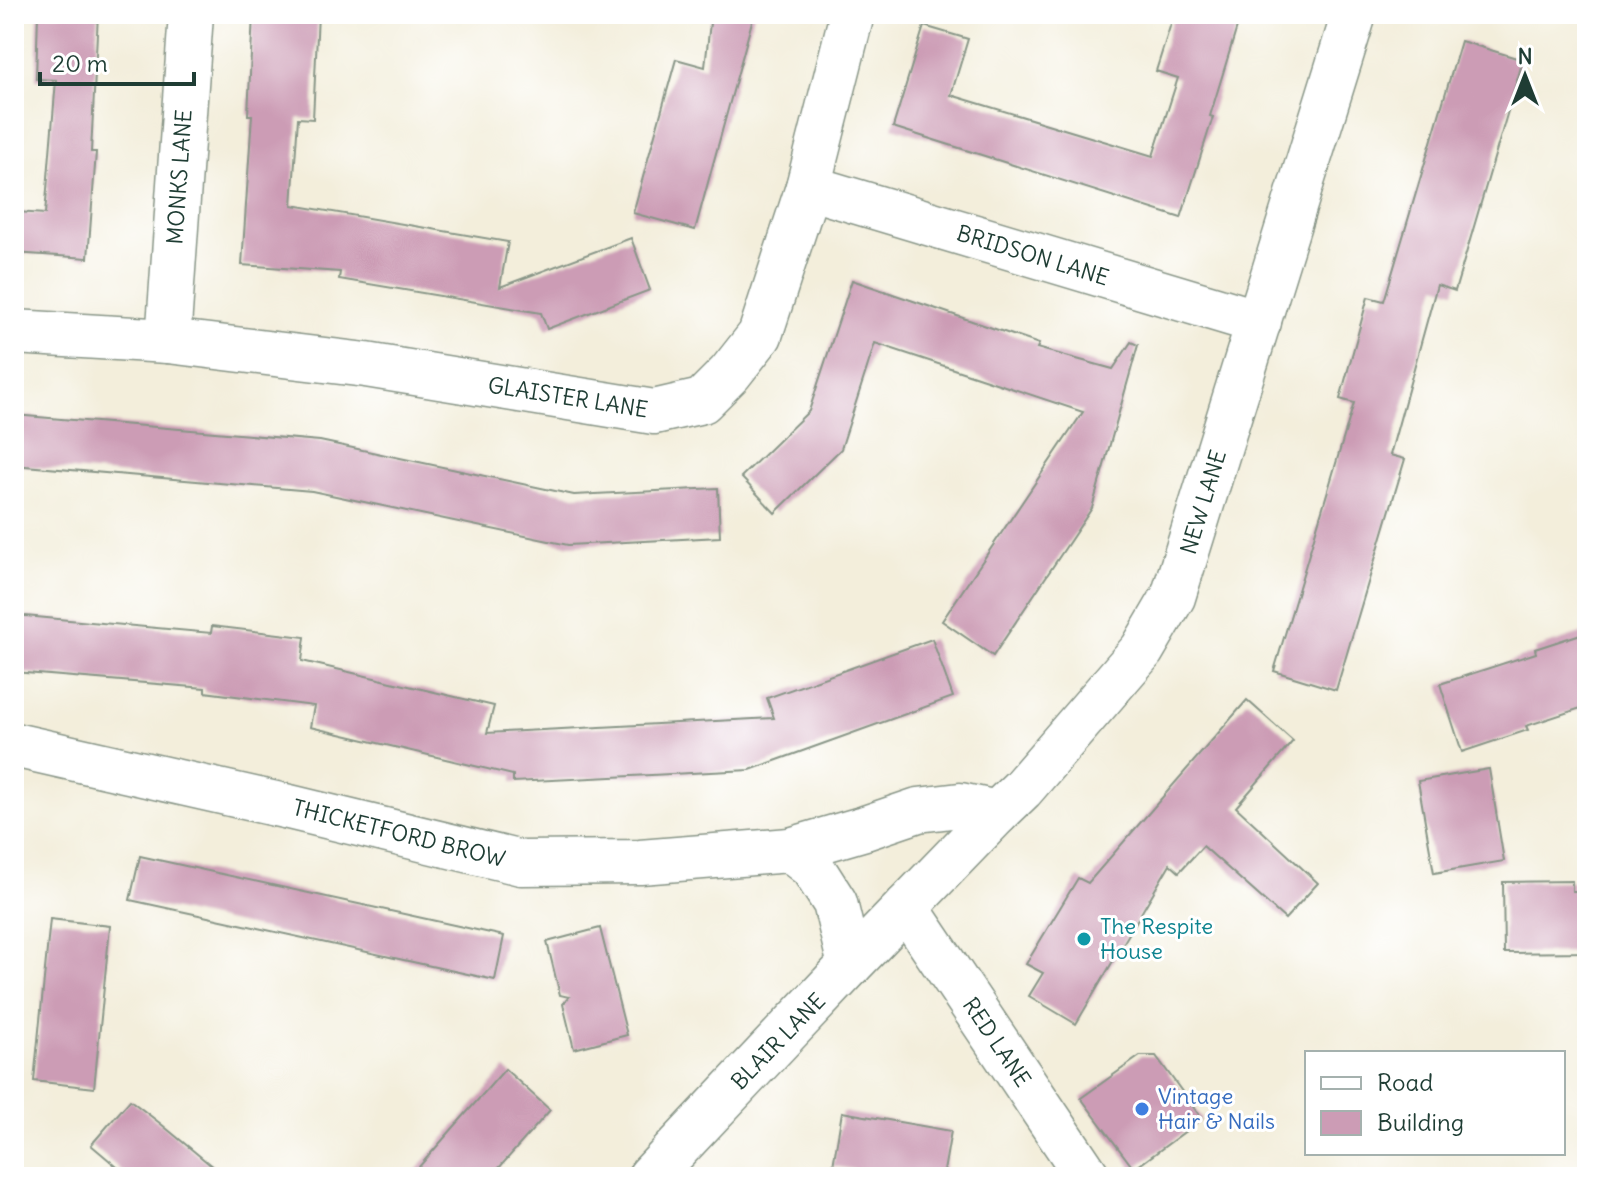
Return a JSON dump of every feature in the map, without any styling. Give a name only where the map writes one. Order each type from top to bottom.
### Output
[{"type":"street","name":"MONKS LANE","points":[[168,341],[191,14]]},
{"type":"street","name":"GLAISTER LANE","points":[[14,332],[168,341],[420,372],[654,412],[702,401],[730,373],[760,335],[808,187],[852,14]]},
{"type":"street","name":"NEW LANE","points":[[906,907],[1022,789],[1142,650],[1173,597],[1354,14]]},
{"type":"street","name":"BRIDSON LANE","points":[[808,187],[1259,322]]},
{"type":"street","name":"THICKETFORD BROW","points":[[14,745],[521,863],[640,862],[790,850],[918,810],[960,805],[997,813]]},
{"type":"street","points":[[790,850],[812,867],[835,903],[850,965]]},
{"type":"street","name":"BLAIR LANE","points":[[650,1177],[906,907]]},
{"type":"street","name":"RED LANE","points":[[906,907],[1088,1177]]},
{"type":"building","points":[[38,14],[98,14],[91,152],[96,152],[88,258],[14,253],[17,212],[45,214],[56,80],[36,79]]},
{"type":"building","points":[[253,14],[318,14],[313,119],[298,118],[292,205],[508,242],[500,287],[631,238],[650,290],[547,329],[541,313],[339,279],[340,272],[242,265],[252,115],[248,115]]},
{"type":"building","points":[[711,14],[754,14],[695,230],[633,213],[676,59],[705,67]]},
{"type":"building","points":[[1174,14],[1241,14],[1181,218],[893,127],[924,26],[968,39],[951,95],[1153,156],[1178,78],[1156,71]]},
{"type":"building","points":[[1461,41],[1523,60],[1455,291],[1437,285],[1390,455],[1405,459],[1336,690],[1274,671],[1354,403],[1340,399],[1368,297],[1384,301]]},
{"type":"building","points":[[852,280],[1039,344],[1037,348],[1113,369],[1131,342],[1138,345],[1092,508],[993,656],[942,621],[1083,412],[875,343],[841,449],[775,513],[741,477],[809,411]]},
{"type":"building","points":[[14,415],[320,441],[574,495],[718,488],[720,537],[568,545],[312,491],[14,465]]},
{"type":"building","points":[[14,615],[211,633],[212,626],[305,637],[302,661],[494,706],[487,733],[774,718],[767,698],[932,639],[953,697],[750,770],[513,782],[513,775],[310,727],[314,706],[205,692],[205,688],[14,672]]},
{"type":"building","points":[[1587,632],[1587,706],[1462,752],[1440,684],[1536,653],[1535,649]]},
{"type":"building","points":[[1247,700],[1293,741],[1236,807],[1318,883],[1285,919],[1203,846],[1179,872],[1170,864],[1076,1024],[1029,996],[1043,973],[1026,964],[1078,878],[1088,883]]},
{"type":"building","points":[[1489,769],[1504,861],[1434,873],[1418,781]]},
{"type":"building","points":[[140,856],[504,936],[495,980],[130,900]]},
{"type":"building","points":[[1572,881],[1572,891],[1587,891],[1587,952],[1504,953],[1503,882]]},
{"type":"building","points":[[50,919],[110,926],[94,1088],[34,1081]]},
{"type":"building","points":[[600,928],[627,1035],[574,1049],[563,1004],[569,997],[560,995],[547,942]]},
{"type":"building","name":"Vintage Hair & Nails","points":[[1140,1056],[1156,1056],[1202,1119],[1134,1169],[1081,1098]]},
{"type":"building","points":[[505,1069],[550,1110],[491,1177],[410,1177]]},
{"type":"building","points":[[130,1100],[225,1177],[129,1177],[91,1145]]},
{"type":"building","points":[[842,1112],[951,1131],[943,1177],[897,1177],[833,1166]]},
{"type":"place","name":"The Respite House","points":[[1084,939]]},
{"type":"place","name":"Vintage Hair & Nails","points":[[1142,1109]]}]
